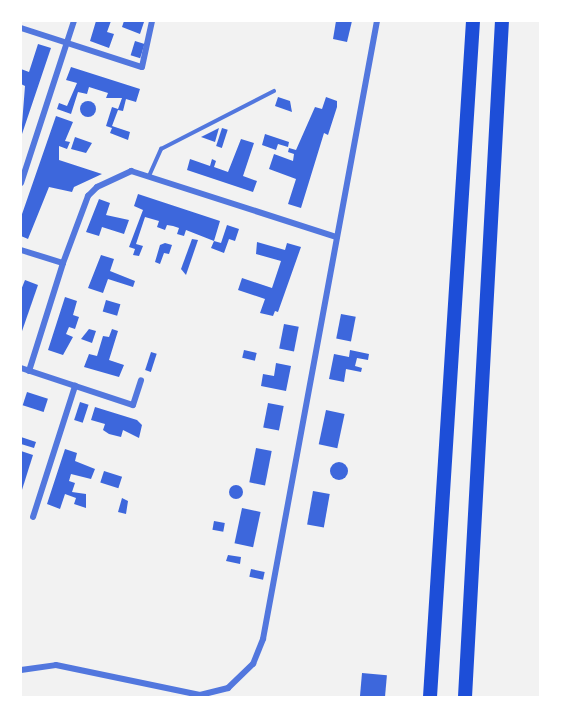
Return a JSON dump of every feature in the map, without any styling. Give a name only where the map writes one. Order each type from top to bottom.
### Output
[{"type":"highway","points":[[430,697],[473,21]]},
{"type":"highway","points":[[465,697],[502,21]]},
{"type":"street","points":[[21,183],[74,21]]},
{"type":"street","points":[[21,28],[142,67],[152,21]]},
{"type":"street","points":[[21,670],[56,665],[188,694],[209,695],[228,688],[248,671],[258,654],[265,629],[378,21]]},
{"type":"street","points":[[29,371],[63,263],[92,191],[126,172],[149,176],[337,237]]},
{"type":"street","points":[[21,250],[63,263]]},
{"type":"street","points":[[21,368],[133,405],[141,380]]},
{"type":"street","points":[[33,517],[75,386]]},
{"type":"lane","points":[[149,176],[161,149],[274,91]]},
{"type":"building","points":[[96,21],[111,21],[107,32],[114,34],[109,48],[90,41]]},
{"type":"building","points":[[124,21],[144,22],[140,34],[122,27]]},
{"type":"building","points":[[336,21],[352,21],[347,42],[333,39]]},
{"type":"building","points":[[135,41],[145,44],[140,58],[131,55]]},
{"type":"building","points":[[38,44],[51,48],[21,137],[25,86],[21,84],[21,69],[29,72]]},
{"type":"building","points":[[71,67],[140,89],[136,102],[126,99],[123,111],[118,110],[112,126],[130,132],[128,140],[110,133],[112,128],[106,126],[112,107],[118,109],[122,98],[106,98],[108,93],[89,87],[87,94],[78,92],[71,114],[57,109],[59,103],[67,106],[77,83],[66,80]]},
{"type":"building","points":[[278,97],[290,101],[292,112],[275,106]]},
{"type":"building","points":[[326,97],[337,101],[337,107],[328,135],[324,133],[301,208],[288,204],[296,179],[269,169],[274,154],[293,161],[294,154],[288,152],[289,148],[296,150],[315,107],[322,109]]},
{"type":"building","points":[[88,101],[96,109],[88,117],[80,109]]},
{"type":"building","points":[[56,116],[73,122],[65,141],[70,142],[67,149],[59,146],[59,160],[102,174],[74,187],[72,192],[49,187],[28,239],[21,236],[21,217]]},
{"type":"building","points":[[219,128],[215,142],[201,137]]},
{"type":"building","points":[[222,128],[228,130],[222,148],[216,146]]},
{"type":"building","points":[[265,134],[289,142],[288,147],[278,144],[276,150],[262,145]]},
{"type":"building","points":[[75,137],[92,143],[86,153],[71,149]]},
{"type":"building","points":[[241,139],[254,143],[243,176],[257,181],[253,192],[187,170],[190,159],[210,166],[212,159],[216,161],[214,167],[228,172]]},
{"type":"building","points":[[138,194],[220,221],[214,241],[186,230],[184,236],[177,234],[179,228],[173,226],[167,225],[165,230],[157,227],[159,221],[145,217],[136,244],[143,246],[139,256],[133,255],[135,249],[129,247],[143,210],[134,206]]},
{"type":"building","points":[[99,199],[110,203],[106,215],[129,220],[124,234],[102,227],[99,236],[86,232]]},
{"type":"building","points":[[227,225],[239,229],[235,241],[229,239],[224,253],[211,248],[214,241],[221,243]]},
{"type":"building","points":[[192,239],[198,240],[186,275],[181,269]]},
{"type":"building","points":[[257,242],[285,250],[287,243],[301,247],[278,312],[275,311],[273,316],[260,313],[265,299],[238,290],[242,278],[272,288],[281,261],[256,254]]},
{"type":"building","points":[[165,243],[172,245],[169,254],[164,253],[160,264],[155,262],[160,245]]},
{"type":"building","points":[[101,255],[114,259],[110,271],[135,281],[133,287],[108,279],[103,293],[88,288]]},
{"type":"building","points":[[25,280],[38,285],[21,334],[21,290]]},
{"type":"building","points":[[65,297],[77,301],[73,315],[79,317],[75,329],[69,327],[66,334],[73,337],[63,355],[48,350]]},
{"type":"building","points":[[106,300],[120,304],[117,316],[103,312]]},
{"type":"building","points":[[341,314],[356,317],[351,341],[336,339]]},
{"type":"building","points":[[284,324],[299,327],[294,351],[279,349]]},
{"type":"building","points":[[89,329],[96,331],[92,343],[81,339]]},
{"type":"building","points":[[112,329],[118,331],[109,360],[124,365],[119,377],[84,367],[89,354],[97,356],[103,336],[109,337]]},
{"type":"building","points":[[244,350],[257,353],[255,361],[242,358]]},
{"type":"building","points":[[350,350],[369,354],[368,360],[357,358],[355,366],[362,368],[361,372],[346,369],[344,382],[329,379],[334,354],[349,357]]},
{"type":"building","points":[[151,352],[157,354],[151,372],[145,370]]},
{"type":"building","points":[[276,363],[291,366],[286,391],[261,386],[263,374],[274,376]]},
{"type":"building","points":[[27,392],[48,399],[44,412],[23,405]]},
{"type":"building","points":[[80,402],[89,405],[83,423],[74,420]]},
{"type":"building","points":[[268,403],[284,406],[279,431],[263,428]]},
{"type":"building","points":[[95,407],[137,420],[142,425],[139,438],[123,430],[121,437],[103,430],[105,424],[91,420]]},
{"type":"building","points":[[326,410],[345,414],[337,448],[319,444]]},
{"type":"building","points":[[21,437],[36,442],[34,448],[21,444]]},
{"type":"building","points":[[256,448],[272,451],[265,485],[249,482]]},
{"type":"building","points":[[65,449],[77,453],[75,461],[95,469],[91,479],[71,474],[69,481],[75,483],[72,492],[86,494],[86,508],[74,504],[76,498],[65,494],[60,509],[47,504]]},
{"type":"building","points":[[21,451],[33,455],[21,493]]},
{"type":"building","points":[[339,462],[345,465],[348,471],[345,477],[339,480],[333,477],[330,471],[333,465]]},
{"type":"building","points":[[104,471],[122,477],[118,488],[100,482]]},
{"type":"building","points":[[236,485],[241,487],[243,492],[241,497],[236,499],[231,497],[229,492],[231,487]]},
{"type":"building","points":[[313,491],[330,494],[324,527],[307,524]]},
{"type":"building","points":[[122,498],[128,501],[126,514],[118,512]]},
{"type":"building","points":[[242,508],[261,512],[253,547],[235,543]]},
{"type":"building","points":[[214,521],[225,523],[223,532],[212,530]]},
{"type":"building","points":[[228,555],[241,557],[240,564],[226,561]]},
{"type":"building","points":[[251,569],[265,572],[263,580],[249,577]]},
{"type":"building","points":[[362,673],[387,675],[385,697],[360,697]]}]
